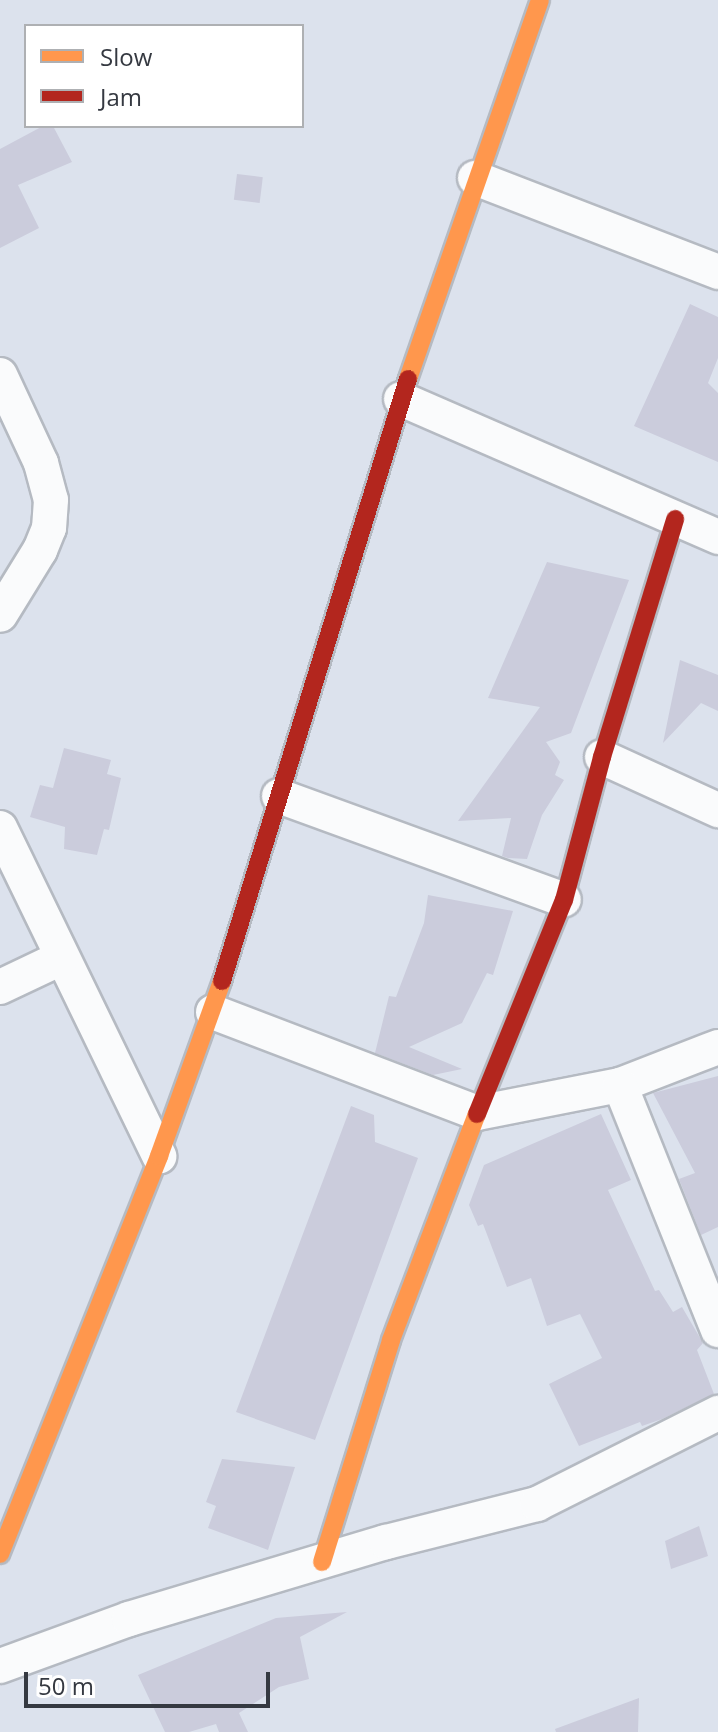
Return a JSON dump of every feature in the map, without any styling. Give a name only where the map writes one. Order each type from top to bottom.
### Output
[{"type":"street","points":[[0,1554],[159,1156],[213,1012],[401,399],[475,178],[540,0]]},
{"type":"street","points":[[475,178],[718,272]]},
{"type":"street","points":[[0,375],[41,463],[51,500],[49,528],[40,550],[0,615]]},
{"type":"street","points":[[401,399],[718,537]]},
{"type":"street","points":[[322,1562],[391,1340],[477,1113],[564,900],[602,757],[675,519]]},
{"type":"street","points":[[602,757],[718,810]]},
{"type":"street","points":[[279,796],[564,900]]},
{"type":"street","points":[[0,828],[159,1156]]},
{"type":"street","points":[[0,987],[61,958]]},
{"type":"street","points":[[213,1012],[477,1113],[620,1085],[718,1047]]},
{"type":"street","points":[[620,1085],[718,1330]]},
{"type":"street","points":[[0,1666],[129,1619],[322,1562],[537,1504],[718,1413]]},
{"type":"building","points":[[39,128],[54,128],[72,162],[18,185],[39,228],[0,248],[0,149]]},
{"type":"building","points":[[237,174],[263,177],[260,203],[234,200]]},
{"type":"building","points":[[690,304],[718,317],[718,358],[708,383],[718,393],[718,462],[634,426]]},
{"type":"building","points":[[547,562],[629,580],[571,733],[546,742],[560,762],[555,775],[564,780],[542,815],[527,859],[508,858],[502,856],[511,818],[458,821],[540,707],[488,698]]},
{"type":"building","points":[[680,660],[718,675],[718,711],[701,703],[663,743]]},
{"type":"building","points":[[64,748],[111,760],[107,774],[121,778],[109,830],[104,829],[97,855],[64,849],[65,827],[30,817],[40,785],[53,788]]},
{"type":"building","points":[[428,895],[513,911],[493,975],[487,973],[462,1023],[409,1047],[462,1069],[433,1075],[375,1053],[389,996],[396,997],[424,923]]},
{"type":"building","points":[[718,1076],[718,1227],[701,1235],[679,1179],[695,1173],[653,1093]]},
{"type":"building","points":[[351,1106],[374,1115],[375,1142],[418,1158],[315,1440],[236,1412]]},
{"type":"building","points":[[601,1114],[631,1180],[608,1190],[655,1291],[659,1290],[673,1312],[682,1307],[703,1343],[697,1350],[714,1394],[662,1419],[642,1426],[640,1422],[579,1446],[549,1384],[602,1358],[580,1314],[547,1326],[531,1278],[507,1287],[483,1224],[478,1226],[469,1205],[484,1165]]},
{"type":"building","points":[[222,1459],[295,1467],[268,1550],[208,1528],[216,1506],[206,1502]]},
{"type":"building","points":[[699,1526],[708,1556],[671,1569],[665,1541]]},
{"type":"building","points":[[347,1612],[300,1637],[309,1679],[279,1687],[239,1713],[248,1732],[219,1732],[216,1724],[189,1732],[165,1732],[138,1675],[276,1618]]},
{"type":"building","points":[[639,1698],[638,1732],[556,1732],[555,1729]]},
{"type":"traffic: slow","points":[[408,379],[540,0]]},
{"type":"traffic: slow","points":[[0,1554],[159,1156],[222,981]]},
{"type":"traffic: slow","points":[[322,1562],[391,1340],[477,1114]]},
{"type":"traffic: jam","points":[[222,981],[408,379]]},
{"type":"traffic: jam","points":[[477,1114],[564,900],[602,757],[675,519]]}]
